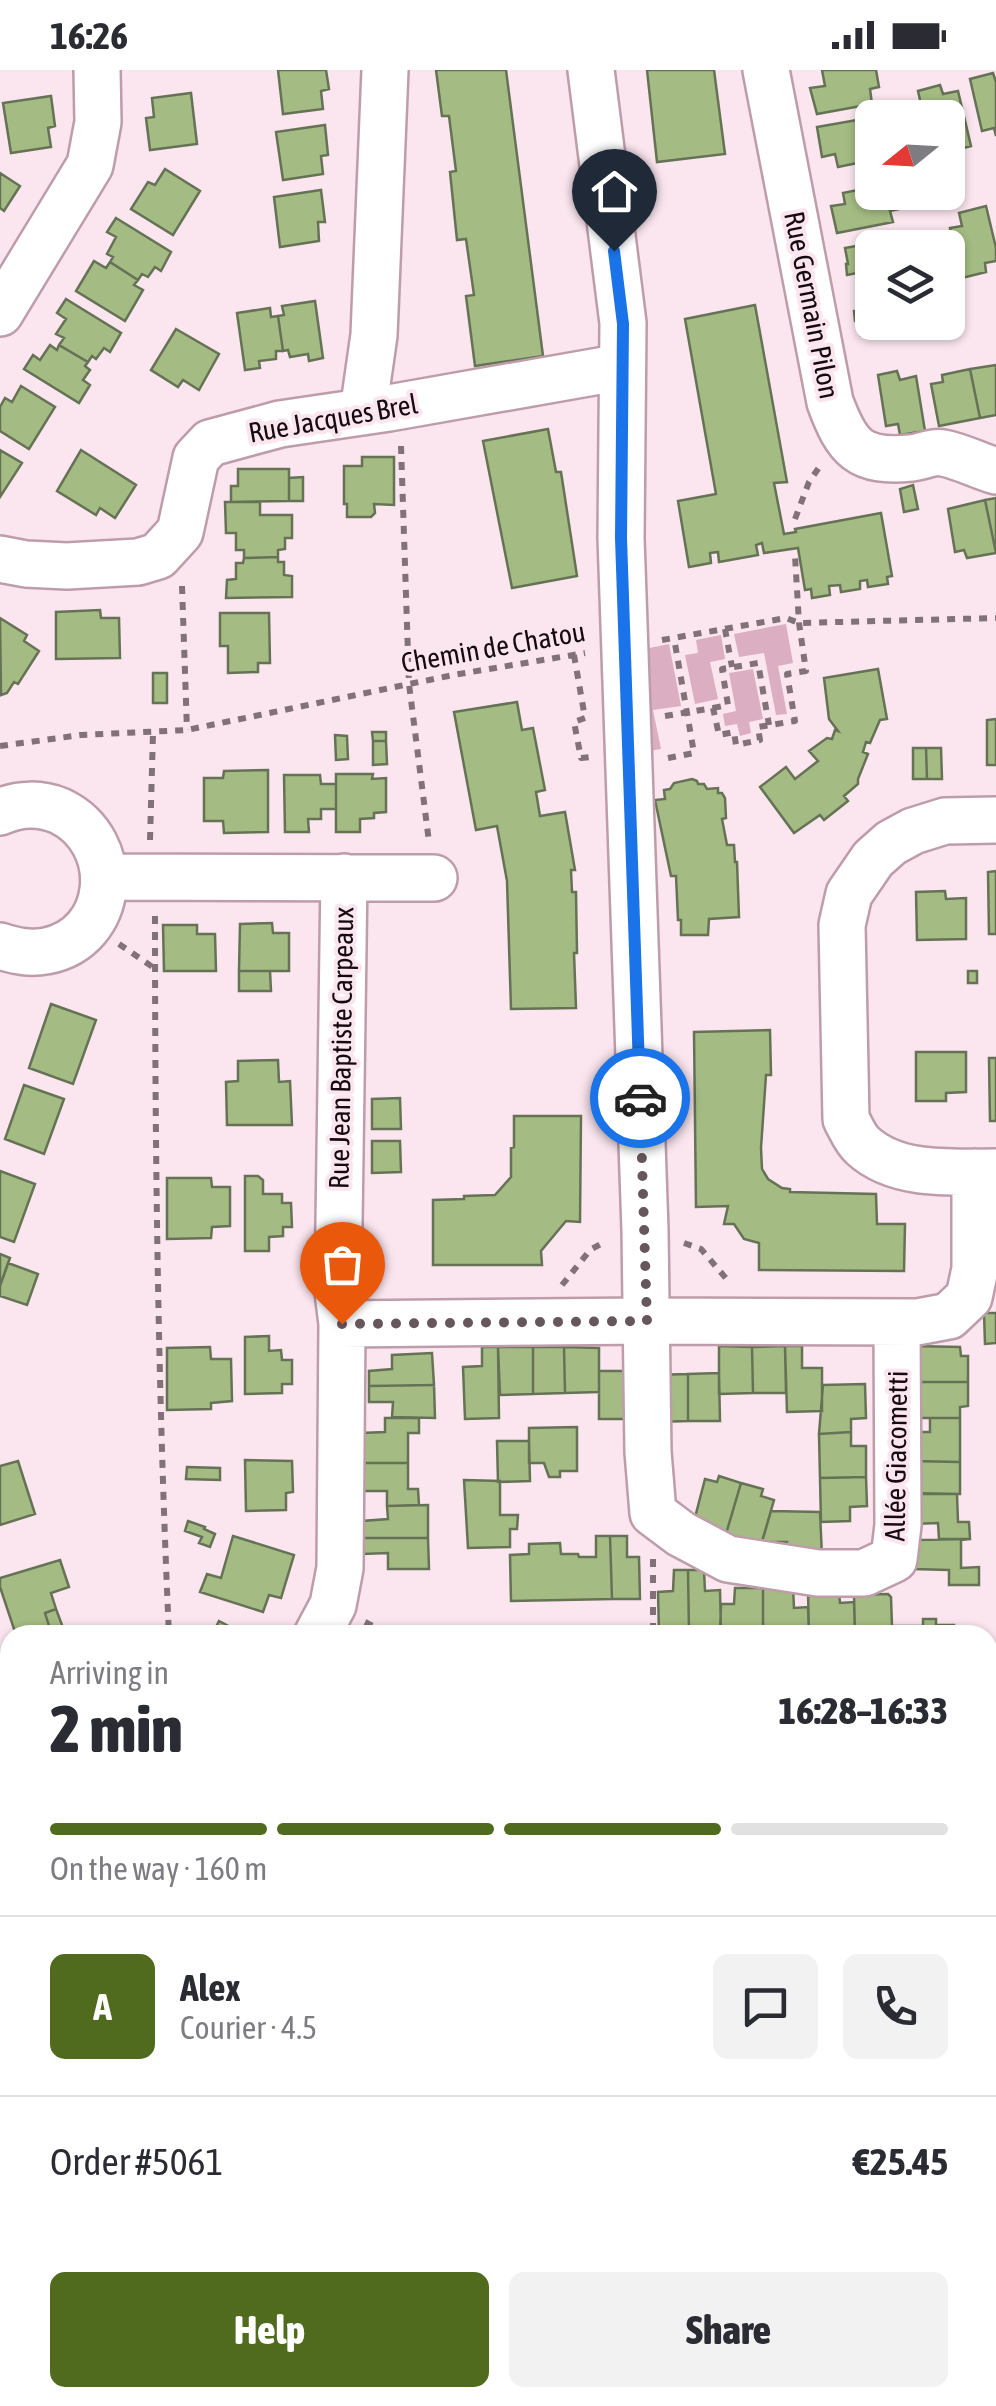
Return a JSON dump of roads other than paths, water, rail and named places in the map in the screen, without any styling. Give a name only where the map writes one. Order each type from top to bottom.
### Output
[{"type":"street","points":[[0,313],[90,165],[98,122],[97,70]]},
{"type":"street","points":[[381,409],[374,334],[386,70]]},
{"type":"street","points":[[591,70],[623,324],[621,538],[647,1321]]},
{"type":"street","name":"Rue Germain Pilon","points":[[766,70],[830,402],[842,432],[859,453],[885,459],[940,452],[996,471]]},
{"type":"street","name":"Rue Jacques Brel","points":[[0,559],[67,566],[138,562],[158,556],[180,532],[196,458],[210,443],[280,424],[622,367]]},
{"type":"street","points":[[0,812],[27,804],[51,807],[72,817],[90,833],[105,877],[101,902],[90,923],[72,940],[49,950],[24,952],[0,947]]},
{"type":"street","points":[[342,1324],[917,1322],[949,1316],[969,1297],[985,1172],[905,1168],[880,1159],[859,1144],[846,1119],[842,925],[849,894],[874,859],[891,844],[945,821],[996,820]]},
{"type":"street","name":"Rue Jean Baptiste Carpeaux","points":[[105,877],[434,878]]},
{"type":"street","name":"Rue Jean Baptiste Carpeaux","points":[[323,1625],[334,1605],[340,1568],[342,1324],[338,1292],[344,877]]},
{"type":"street","name":"Allée Giacometti","points":[[647,1321],[648,1452],[653,1513],[681,1534],[728,1559],[818,1573],[864,1573],[894,1558],[898,1525],[897,1322]]}]
